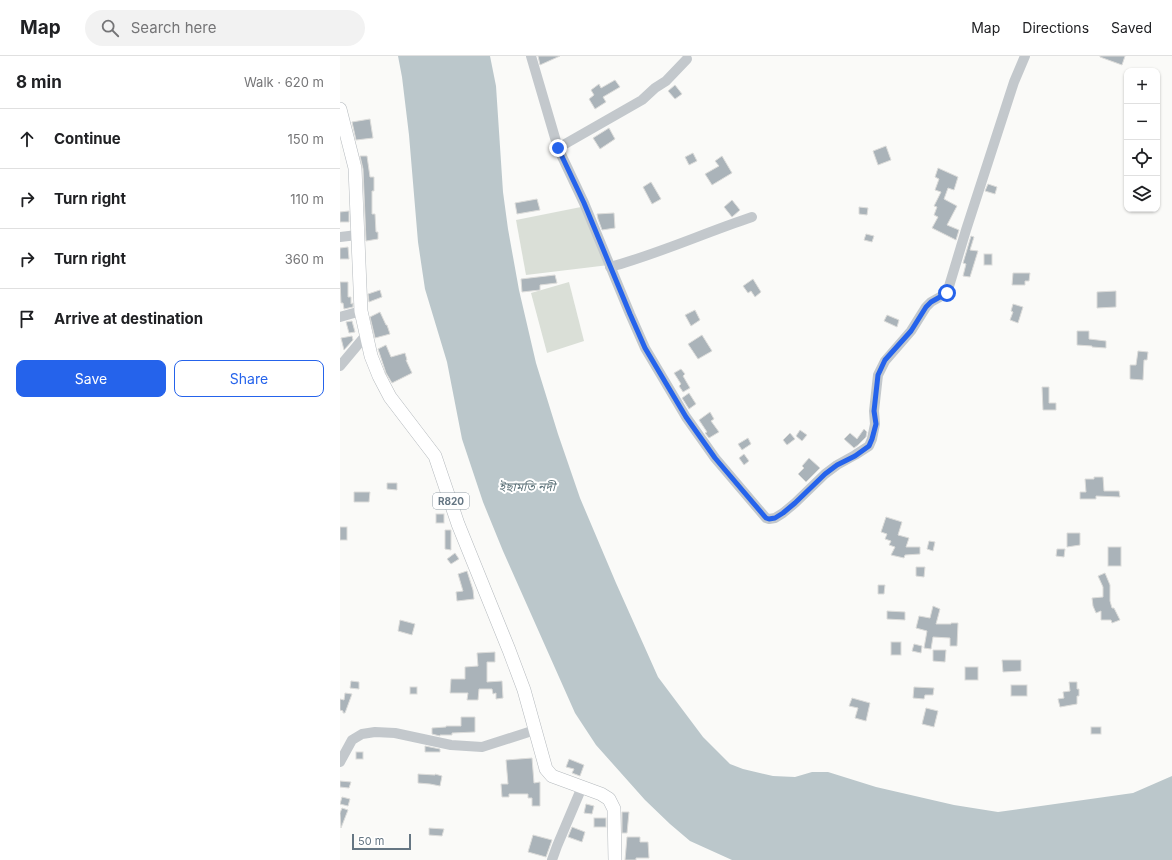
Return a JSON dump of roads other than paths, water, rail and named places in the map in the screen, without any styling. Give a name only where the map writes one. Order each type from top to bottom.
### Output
[{"type":"main road","name":"R820","points":[[340,109],[354,168],[361,311],[371,356],[390,397],[435,456],[458,524],[524,690],[546,769],[552,776],[601,794],[609,800],[614,809],[615,860]]},
{"type":"street","points":[[531,56],[558,148],[584,203],[645,348],[686,417],[715,458],[766,518],[769,519],[775,518],[795,503],[825,474],[837,465],[855,456],[869,446],[876,424],[874,411],[878,375],[885,360],[911,331],[926,307],[931,302],[947,293],[1014,82],[1025,56]]},
{"type":"street","points":[[558,148],[642,100],[655,88],[666,81],[687,59]]},
{"type":"street","points":[[610,266],[628,262],[718,228],[752,217]]},
{"type":"street","points":[[340,237],[357,235]]},
{"type":"street","points":[[340,318],[361,311]]},
{"type":"street","points":[[340,366],[366,335]]},
{"type":"street","points":[[340,762],[352,740],[362,734],[368,733],[395,732],[451,745],[482,747],[535,730]]},
{"type":"street","points":[[552,860],[582,787]]},
{"type":"water","name":"ইছামতি নদী","points":[[398,56],[490,56],[496,86],[503,192],[508,229],[519,290],[536,363],[558,434],[580,498],[658,677],[703,737],[730,764],[743,769],[773,776],[795,777],[812,772],[828,772],[876,787],[954,805],[998,812],[1133,793],[1172,776],[1172,860],[732,860],[690,841],[645,800],[596,745],[575,713],[503,551],[483,502],[462,439],[447,362],[425,289],[418,242],[409,135]]}]
